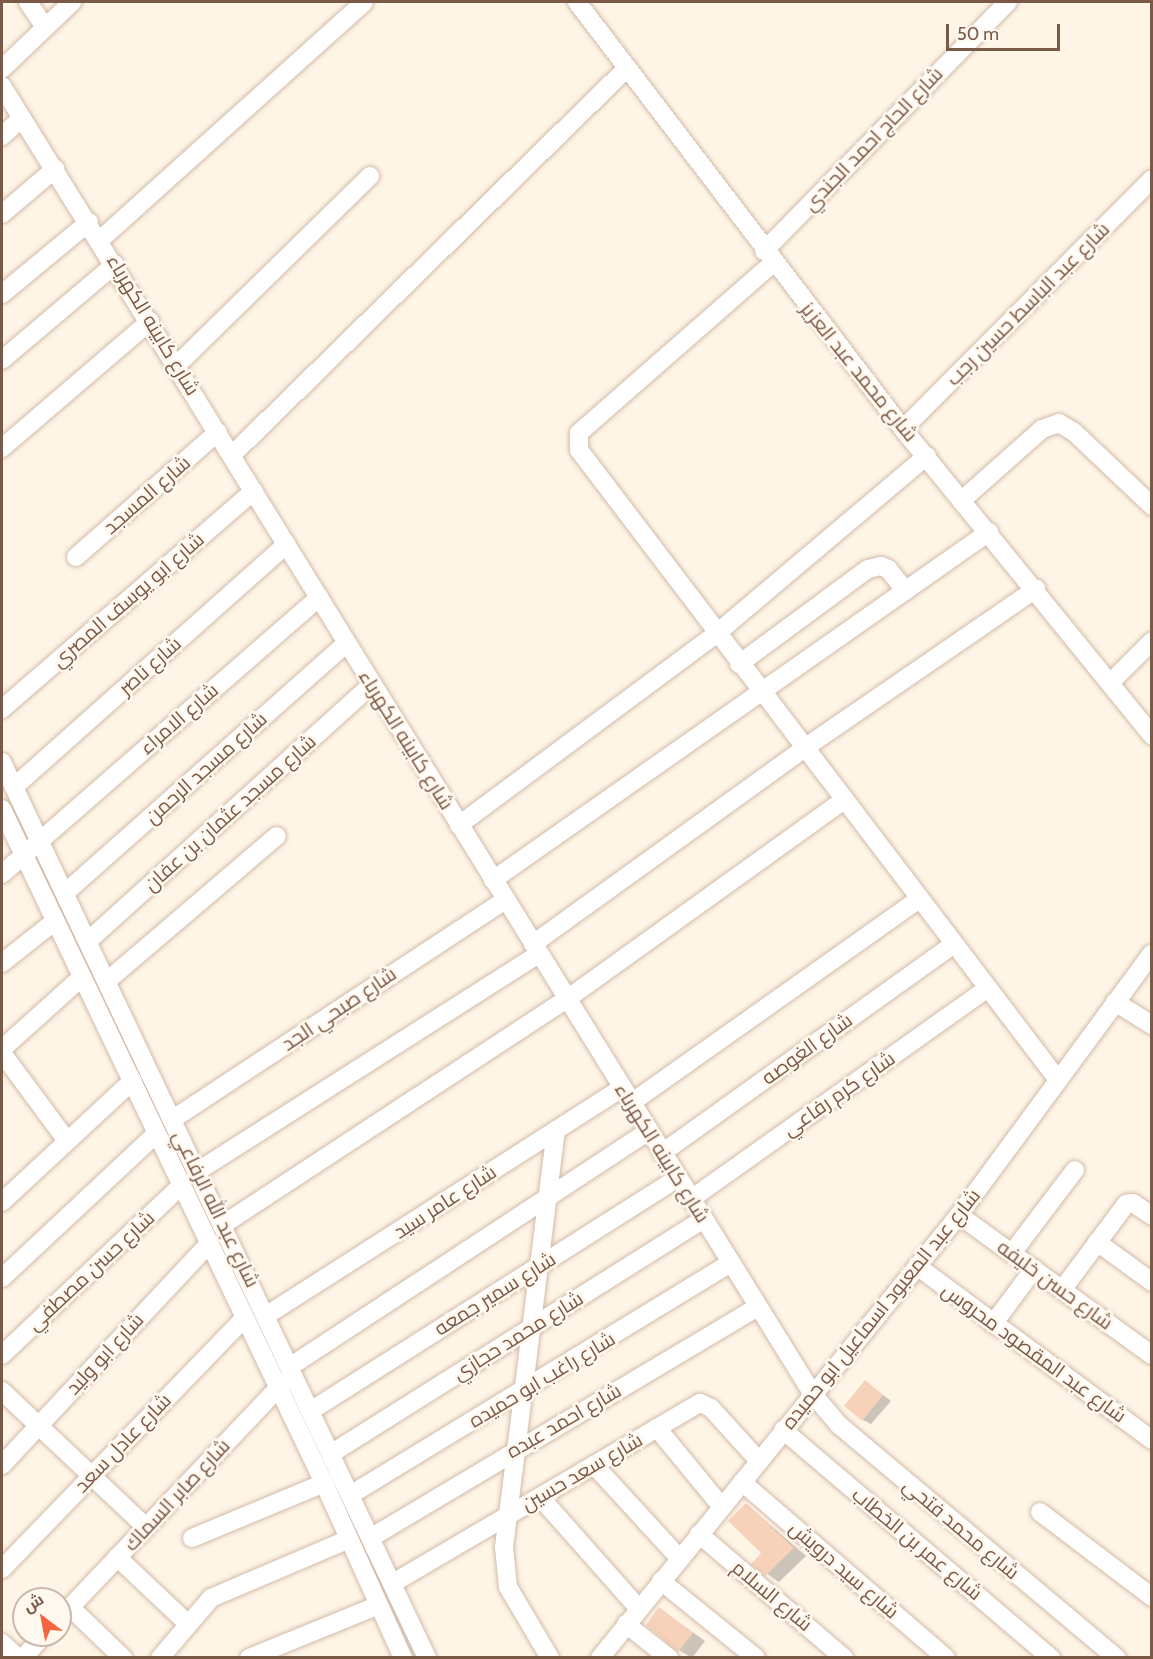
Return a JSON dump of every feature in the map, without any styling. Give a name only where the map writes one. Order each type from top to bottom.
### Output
[{"type":"street","points":[[28,2],[45,27]]},
{"type":"street","points":[[2,69],[72,2]]},
{"type":"street","points":[[100,240],[364,2]]},
{"type":"street","name":"شارع محمد عبد العزيز","points":[[577,2],[769,257],[903,429],[1152,735]]},
{"type":"street","name":"شارع الحاج احمد الجندي","points":[[716,634],[585,459],[576,442],[579,433],[769,257],[1008,2]]},
{"type":"street","points":[[232,455],[627,68]]},
{"type":"street","name":"شارع كابينه الكهرباء","points":[[2,86],[89,222],[505,900],[812,1393]]},
{"type":"street","points":[[2,136],[22,118]]},
{"type":"street","points":[[2,214],[55,169]]},
{"type":"street","points":[[177,365],[370,176]]},
{"type":"street","name":"شارع عبد الباسط حسين رجب","points":[[903,429],[1150,184]]},
{"type":"street","points":[[2,294],[89,222]]},
{"type":"street","points":[[2,360],[115,264]]},
{"type":"street","points":[[2,448],[150,321]]},
{"type":"street","points":[[961,501],[1042,429],[1059,423],[1074,432],[1152,506]]},
{"type":"street","name":"شارع المسجد","points":[[76,557],[218,432]]},
{"type":"street","points":[[459,825],[716,634],[927,456]]},
{"type":"street","name":"شارع ابو يوسف المصري","points":[[2,709],[254,490]]},
{"type":"street","points":[[493,880],[762,695],[989,532]]},
{"type":"street","name":"شارع ناصر","points":[[14,787],[286,544]]},
{"type":"street","points":[[739,663],[868,569],[881,566],[888,569],[906,591]]},
{"type":"street","points":[[198,1171],[536,949],[803,749],[1036,590]]},
{"type":"street","name":"شارع الامراء","points":[[2,874],[319,597]]},
{"type":"street","points":[[716,634],[1058,1080]]},
{"type":"street","points":[[1110,683],[1152,641]]},
{"type":"street","name":"شارع مسجد الرحمن","points":[[65,893],[347,643]]},
{"type":"street","name":"شارع مسجد عثمان بن عفان","points":[[88,941],[372,684]]},
{"type":"street","name":"شارع عبد الله الرفاعي","points":[[2,762],[224,1224],[427,1658]]},
{"type":"street","points":[[224,1224],[567,999],[843,801]]},
{"type":"street","name":"شارع عبد الله الرفاعي","points":[[2,809],[324,1483],[403,1658]]},
{"type":"street","points":[[107,981],[277,836]]},
{"type":"street","name":"شارع صبحي الجد","points":[[173,1119],[505,900]]},
{"type":"street","points":[[632,1103],[918,900]]},
{"type":"street","points":[[2,963],[55,921]]},
{"type":"street","name":"شارع الغوصه","points":[[662,1153],[953,945]]},
{"type":"street","name":"شارع عبد المعبود اسماعيل ابو حميده","points":[[600,1658],[812,1393],[959,1215],[1152,952]]},
{"type":"street","points":[[68,1141],[2,1051],[82,977]]},
{"type":"street","name":"شارع كرم رفاعي","points":[[691,1199],[987,989]]},
{"type":"street","points":[[1115,1002],[1152,1025]]},
{"type":"street","points":[[3,1196],[68,1141],[132,1081]]},
{"type":"street","name":"شارع عامر سيد","points":[[267,1315],[622,1088]]},
{"type":"street","points":[[550,1658],[508,1587],[504,1570],[506,1517],[519,1447],[556,1130]]},
{"type":"street","name":"شارع صابر السماك","points":[[72,1605],[278,1388],[292,1369],[649,1131]]},
{"type":"street","points":[[2,1278],[156,1134]]},
{"type":"street","points":[[1012,1253],[1075,1170]]},
{"type":"street","name":"شارع سمير جمعه","points":[[312,1410],[678,1178]]},
{"type":"street","name":"شارع حسن مصطفي","points":[[2,1355],[182,1186]]},
{"type":"street","points":[[1062,1290],[1126,1204],[1133,1203],[1152,1216]]},
{"type":"street","name":"شارع حسن خليفه","points":[[959,1215],[1152,1355]]},
{"type":"street","name":"شارع محمد حجازي","points":[[332,1453],[704,1220]]},
{"type":"street","points":[[1097,1242],[1152,1282]]},
{"type":"street","name":"شارع ابو وليد","points":[[2,1465],[209,1244]]},
{"type":"street","name":"شارع راغب ابو حميده","points":[[352,1494],[525,1391],[731,1263]]},
{"type":"street","name":"شارع عبد المقصود محروس","points":[[916,1266],[1152,1440]]},
{"type":"street","points":[[993,1324],[1034,1269]]},
{"type":"street","name":"شارع احمد عبده","points":[[372,1537],[519,1447],[758,1307]]},
{"type":"street","name":"شارع عادل سعد","points":[[2,1569],[244,1318]]},
{"type":"street","points":[[2,1391],[146,1527]]},
{"type":"street","name":"شارع محمد فتحي","points":[[812,1393],[839,1425],[1097,1652],[1117,1658]]},
{"type":"street","name":"شارع سعد حسين","points":[[393,1583],[694,1406],[706,1404],[759,1461]]},
{"type":"street","points":[[657,1428],[722,1507]]},
{"type":"street","name":"شارع عمر بن الخطاب","points":[[783,1430],[1051,1658]]},
{"type":"street","points":[[594,1465],[680,1558]]},
{"type":"street","name":"شارع سيد درويش","points":[[742,1482],[936,1654]]},
{"type":"street","points":[[192,1538],[324,1483]]},
{"type":"street","points":[[540,1497],[639,1609]]},
{"type":"street","points":[[1040,1512],[1152,1597]]},
{"type":"street","name":"شارع السلام","points":[[699,1534],[844,1658]]},
{"type":"street","points":[[160,1658],[202,1605],[221,1593],[349,1539]]},
{"type":"street","points":[[117,1557],[188,1624]]},
{"type":"street","points":[[661,1581],[756,1658]]},
{"type":"street","points":[[249,1658],[379,1605]]},
{"type":"street","points":[[72,1618],[123,1658]]},
{"type":"street","points":[[626,1624],[669,1658]]},
{"type":"street","points":[[2,1643],[18,1658]]},
{"type":"building","points":[[865,1380],[883,1395],[862,1421],[844,1406]]},
{"type":"building","points":[[746,1503],[794,1548],[765,1576],[751,1564],[761,1553],[728,1521]]},
{"type":"building","points":[[659,1607],[693,1633],[678,1652],[646,1625]]}]
